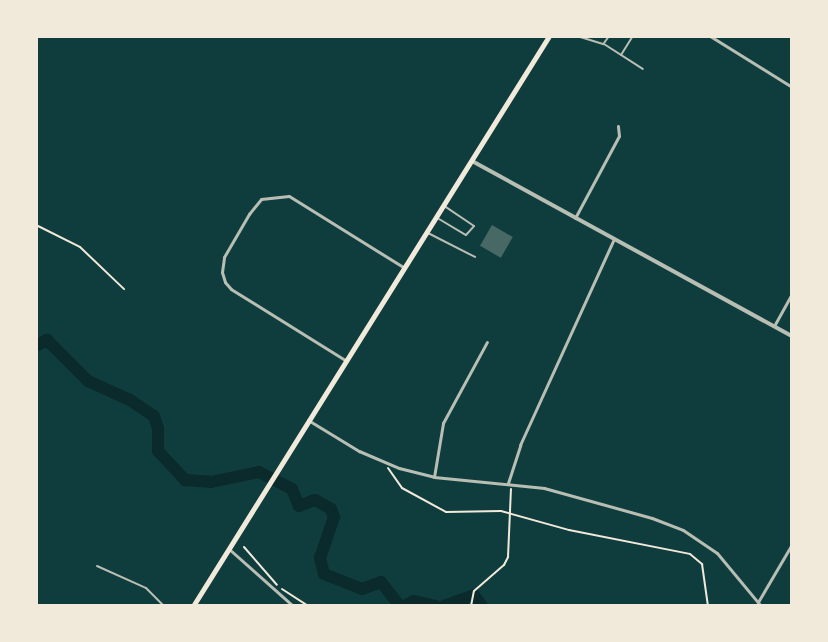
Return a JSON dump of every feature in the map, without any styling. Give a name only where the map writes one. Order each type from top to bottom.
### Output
[{"type":"main road","points":[[193,606],[549,36]]},
{"type":"street","points":[[710,36],[792,87]]},
{"type":"street","points":[[575,218],[619,136],[618,126]]},
{"type":"street","points":[[469,160],[792,336]]},
{"type":"street","points":[[345,360],[231,289],[225,282],[222,272],[224,257],[249,214],[261,199],[289,196],[403,267]]},
{"type":"street","points":[[509,483],[520,445],[614,239]]},
{"type":"street","points":[[774,326],[792,293]]},
{"type":"street","points":[[434,477],[443,423],[487,342]]},
{"type":"street","points":[[308,420],[383,462],[434,477],[509,483],[596,502],[683,530],[717,553],[760,604],[792,544]]},
{"type":"street","points":[[229,549],[293,606]]},
{"type":"lane","points":[[577,36],[604,44],[643,69]]},
{"type":"lane","points":[[604,44],[609,36]]},
{"type":"lane","points":[[621,55],[633,36]]},
{"type":"lane","points":[[434,217],[466,235],[474,226],[441,205]]},
{"type":"lane","points":[[425,232],[475,257]]},
{"type":"lane","points":[[97,566],[146,588],[164,606]]},
{"type":"path","points":[[36,225],[59,233],[80,247],[124,289]]},
{"type":"path","points":[[383,462],[402,488],[439,510],[510,513],[569,530],[690,554],[702,564],[708,606]]},
{"type":"path","points":[[471,606],[474,591],[504,565],[510,513],[509,483]]},
{"type":"path","points":[[244,547],[277,585],[308,606]]},
{"type":"building","points":[[492,225],[513,237],[501,258],[480,246]]},
{"type":"waterway","points":[[36,346],[47,340],[88,381],[130,400],[154,416],[158,428],[158,451],[185,480],[211,482],[259,472],[292,489],[299,506],[315,500],[331,509],[334,517],[320,558],[324,574],[362,589],[381,582],[400,606]]},
{"type":"waterway","points":[[444,606],[474,595],[482,606]]},
{"type":"waterway","points":[[404,606],[414,601],[435,606]]}]
